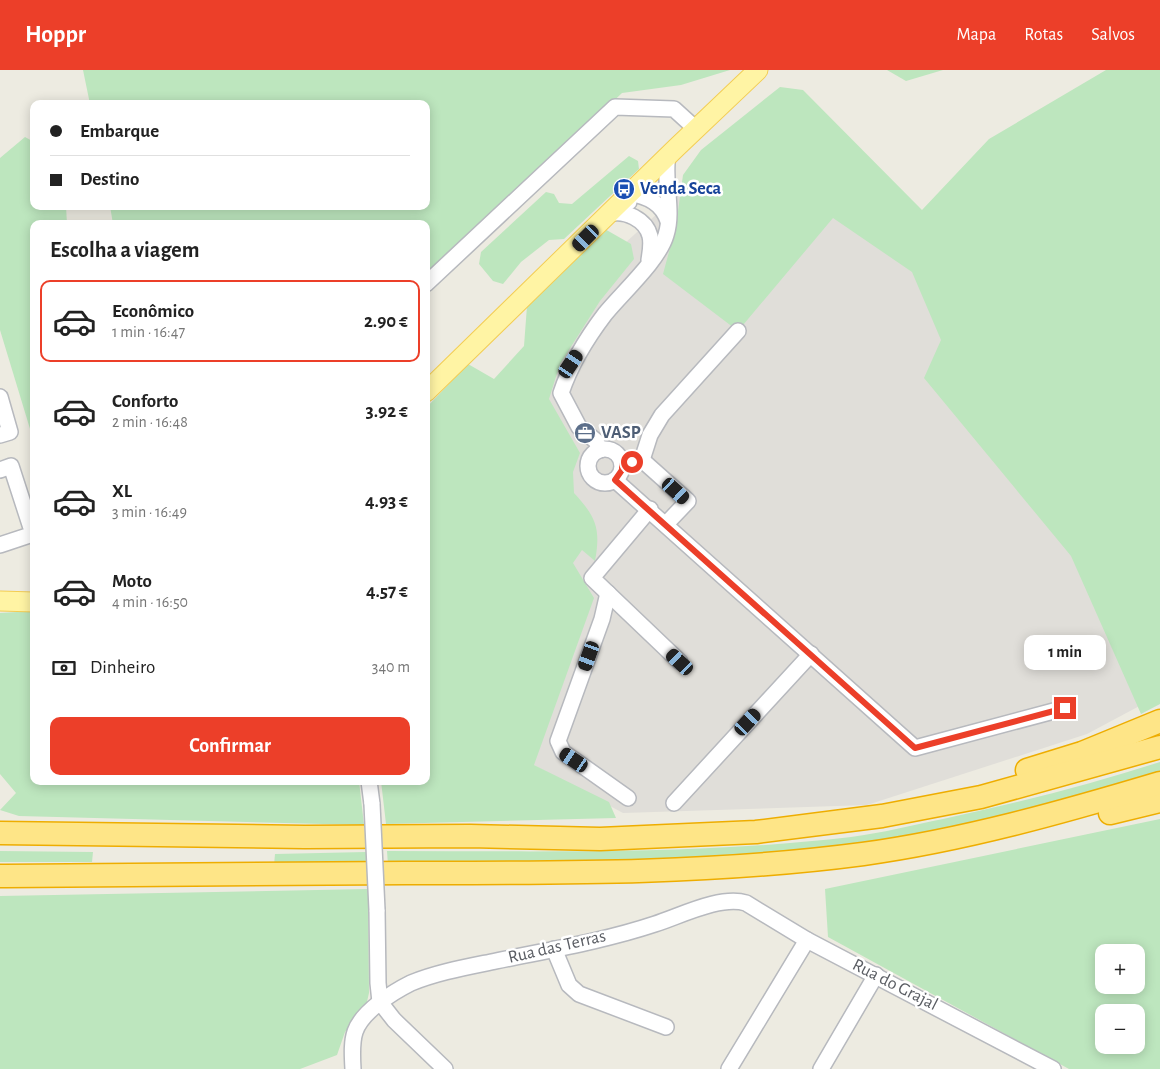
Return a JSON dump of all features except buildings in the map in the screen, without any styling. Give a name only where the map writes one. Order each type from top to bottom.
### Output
[{"type":"highway","points":[[882,816],[984,782],[1082,753],[1160,721]]},
{"type":"highway","points":[[0,833],[85,836],[470,836],[600,839],[756,832],[882,816],[981,797],[1160,747]]},
{"type":"highway","points":[[0,876],[608,872],[716,869],[862,854],[976,833],[1160,782]]},
{"type":"highway","points":[[976,833],[1052,827],[1160,801]]},
{"type":"highway","points":[[0,817],[16,822],[62,826],[85,836]]},
{"type":"main road","points":[[430,388],[668,155],[758,70]]},
{"type":"main road","points":[[0,601],[30,602]]},
{"type":"street","points":[[430,280],[615,107],[674,109],[696,129]]},
{"type":"street","points":[[600,450],[596,442],[578,427],[560,393],[571,364],[605,314],[648,264],[655,244],[666,237],[668,224],[668,155]]},
{"type":"street","points":[[635,218],[629,202],[630,193],[658,204],[663,210],[668,224]]},
{"type":"street","points":[[609,214],[619,212],[635,218],[645,226],[655,244]]},
{"type":"street","points":[[642,460],[650,435],[662,415],[738,331]]},
{"type":"street","points":[[0,396],[10,432],[0,435]]},
{"type":"street","points":[[600,450],[612,450],[621,458],[622,464],[622,470],[615,480],[604,484],[598,482],[589,474],[588,462],[594,452],[600,450]]},
{"type":"street","points":[[622,464],[642,460]]},
{"type":"street","points":[[642,460],[688,501],[666,524]]},
{"type":"street","points":[[0,470],[11,466],[30,525]]},
{"type":"street","points":[[615,480],[650,509],[915,748],[1065,708]]},
{"type":"street","points":[[650,509],[592,578],[680,662]]},
{"type":"street","points":[[0,545],[30,535]]},
{"type":"street","points":[[608,593],[602,619],[558,741],[563,752],[628,798]]},
{"type":"street","points":[[674,803],[811,654]]},
{"type":"street","points":[[370,785],[372,804],[380,1002],[394,1020],[445,1069]]},
{"type":"street","name":"Rua do Grajal","points":[[737,900],[746,903],[806,940],[1053,1069]]},
{"type":"street","name":"Rua das Terras","points":[[353,1069],[352,1045],[354,1032],[361,1019],[380,1002],[410,984],[451,970],[648,927],[722,902],[737,900]]},
{"type":"street","points":[[730,1069],[806,940]]},
{"type":"street","points":[[554,949],[569,985],[579,994],[666,1027]]},
{"type":"street","points":[[821,1069],[876,975]]},
{"type":"shaded area","points":[[837,164],[1036,362],[1160,695],[1087,734],[867,805],[623,813],[534,765],[502,473],[589,276],[694,180]]},
{"type":"green space","points":[[83,70],[730,70],[681,85],[622,93],[430,276],[430,220],[112,220],[111,210],[430,210],[430,100],[89,100]]},
{"type":"green space","points":[[887,70],[943,70],[906,81]]},
{"type":"green space","points":[[1106,70],[1160,70],[1160,704],[1141,714],[1071,556],[924,378],[941,340],[912,272],[833,218],[738,331],[663,274],[676,226],[683,175],[701,150],[780,87],[803,90],[922,210],[989,139]]},
{"type":"green space","points":[[25,137],[30,140],[30,210],[66,210],[67,220],[30,220],[30,429],[0,330],[0,158]]},
{"type":"green space","points":[[629,156],[638,161],[639,169],[564,239],[549,240],[521,262],[503,284],[493,281],[479,264],[481,252],[546,192],[554,194],[559,203],[572,204]]},
{"type":"green space","points":[[603,228],[631,244],[634,259],[600,301],[560,364],[549,399],[580,453],[573,472],[574,493],[592,516],[597,531],[597,550],[595,561],[582,550],[573,563],[594,598],[534,765],[609,802],[616,818],[386,824],[381,785],[430,785],[430,404],[468,364],[494,379],[524,346],[527,306]]},
{"type":"green space","points":[[30,611],[30,785],[359,785],[364,825],[19,816],[0,810],[16,793],[0,774],[0,613]]},
{"type":"green space","points":[[1160,762],[1160,774],[981,823],[852,848],[730,859],[388,865],[387,851],[619,851],[735,847],[851,837],[897,829],[1025,800]]},
{"type":"green space","points":[[1160,819],[1160,1069],[1069,1069],[828,937],[825,889]]},
{"type":"green space","points":[[0,851],[93,852],[92,862],[0,862]]},
{"type":"green space","points":[[366,852],[366,864],[274,865],[275,854]]},
{"type":"green space","points":[[368,889],[369,993],[365,1010],[345,1032],[337,1055],[300,1069],[0,1069],[0,896]]},
{"type":"place","name":"Venda Seca","points":[[624,189]]},
{"type":"place","name":"VASP","points":[[585,433]]},
{"type":"route","points":[[632,462],[622,464],[620,476],[615,480],[629,490],[915,748],[1065,708]]}]
